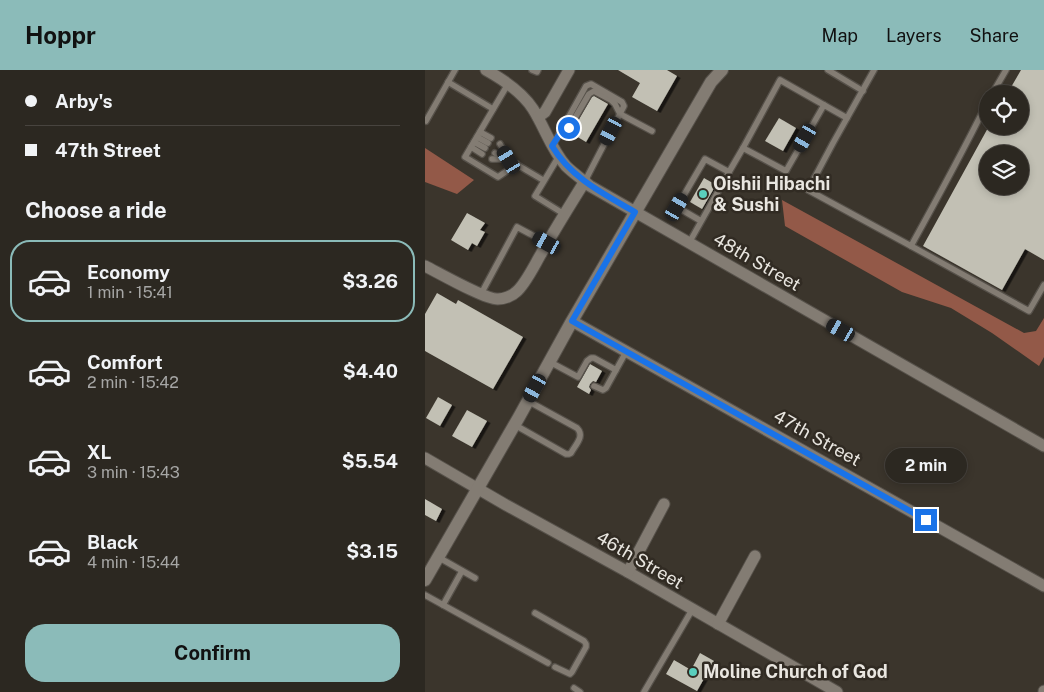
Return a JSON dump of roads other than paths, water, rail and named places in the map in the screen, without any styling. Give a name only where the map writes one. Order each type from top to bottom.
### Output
[{"type":"main road","points":[[425,580],[515,425],[712,76],[722,70]]},
{"type":"street","name":"48th Street","points":[[486,70],[508,84],[526,99],[533,108],[555,151],[567,167],[601,192],[1044,446]]},
{"type":"street","points":[[538,117],[545,112],[569,70]]},
{"type":"street","points":[[425,266],[481,294],[498,300],[511,296],[518,291],[585,181]]},
{"type":"street","name":"47th Street","points":[[572,321],[1044,586]]},
{"type":"street","name":"46th Street","points":[[425,458],[837,692]]},
{"type":"street","points":[[628,572],[664,504]]},
{"type":"street","points":[[718,624],[755,556]]},
{"type":"lane","points":[[426,121],[455,70]]},
{"type":"lane","points":[[532,70],[537,72],[538,70]]},
{"type":"lane","points":[[828,70],[863,90]]},
{"type":"lane","points":[[874,70],[808,190],[1029,311],[1044,285]]},
{"type":"lane","points":[[998,85],[1006,70]]},
{"type":"lane","points":[[689,243],[780,80],[847,118]]},
{"type":"lane","points":[[448,82],[493,109]]},
{"type":"lane","points":[[508,84],[465,157],[498,177],[517,164]]},
{"type":"lane","points":[[564,214],[535,196],[563,129],[586,86],[591,84],[622,102],[624,106],[585,181]]},
{"type":"lane","points":[[743,148],[786,171],[824,105]]},
{"type":"lane","points":[[620,114],[652,131]]},
{"type":"lane","points":[[911,246],[949,178],[979,118]]},
{"type":"lane","points":[[476,140],[487,146],[476,140]]},
{"type":"lane","points":[[509,160],[496,151],[543,180]]},
{"type":"lane","points":[[701,221],[677,207],[705,159],[729,172]]},
{"type":"lane","points":[[481,294],[517,227],[547,243]]},
{"type":"lane","points":[[594,386],[603,390],[605,388],[626,352]]},
{"type":"lane","points":[[549,362],[580,378],[587,361],[591,358],[616,370]]},
{"type":"lane","points":[[515,425],[566,454],[571,453],[581,437],[577,428],[528,401]]},
{"type":"lane","points":[[438,557],[475,578]]},
{"type":"lane","points":[[443,605],[462,571]]},
{"type":"lane","points":[[425,595],[545,661]]},
{"type":"lane","points":[[644,692],[692,610]]},
{"type":"lane","points":[[535,613],[584,641],[586,644],[572,672],[569,674],[555,666]]},
{"type":"lane","points":[[574,688],[581,692]]},
{"type":"place","name":"Oishii Hibachi & Sushi","points":[[703,194]]},
{"type":"place","name":"Moline Church of God","points":[[693,672]]}]
